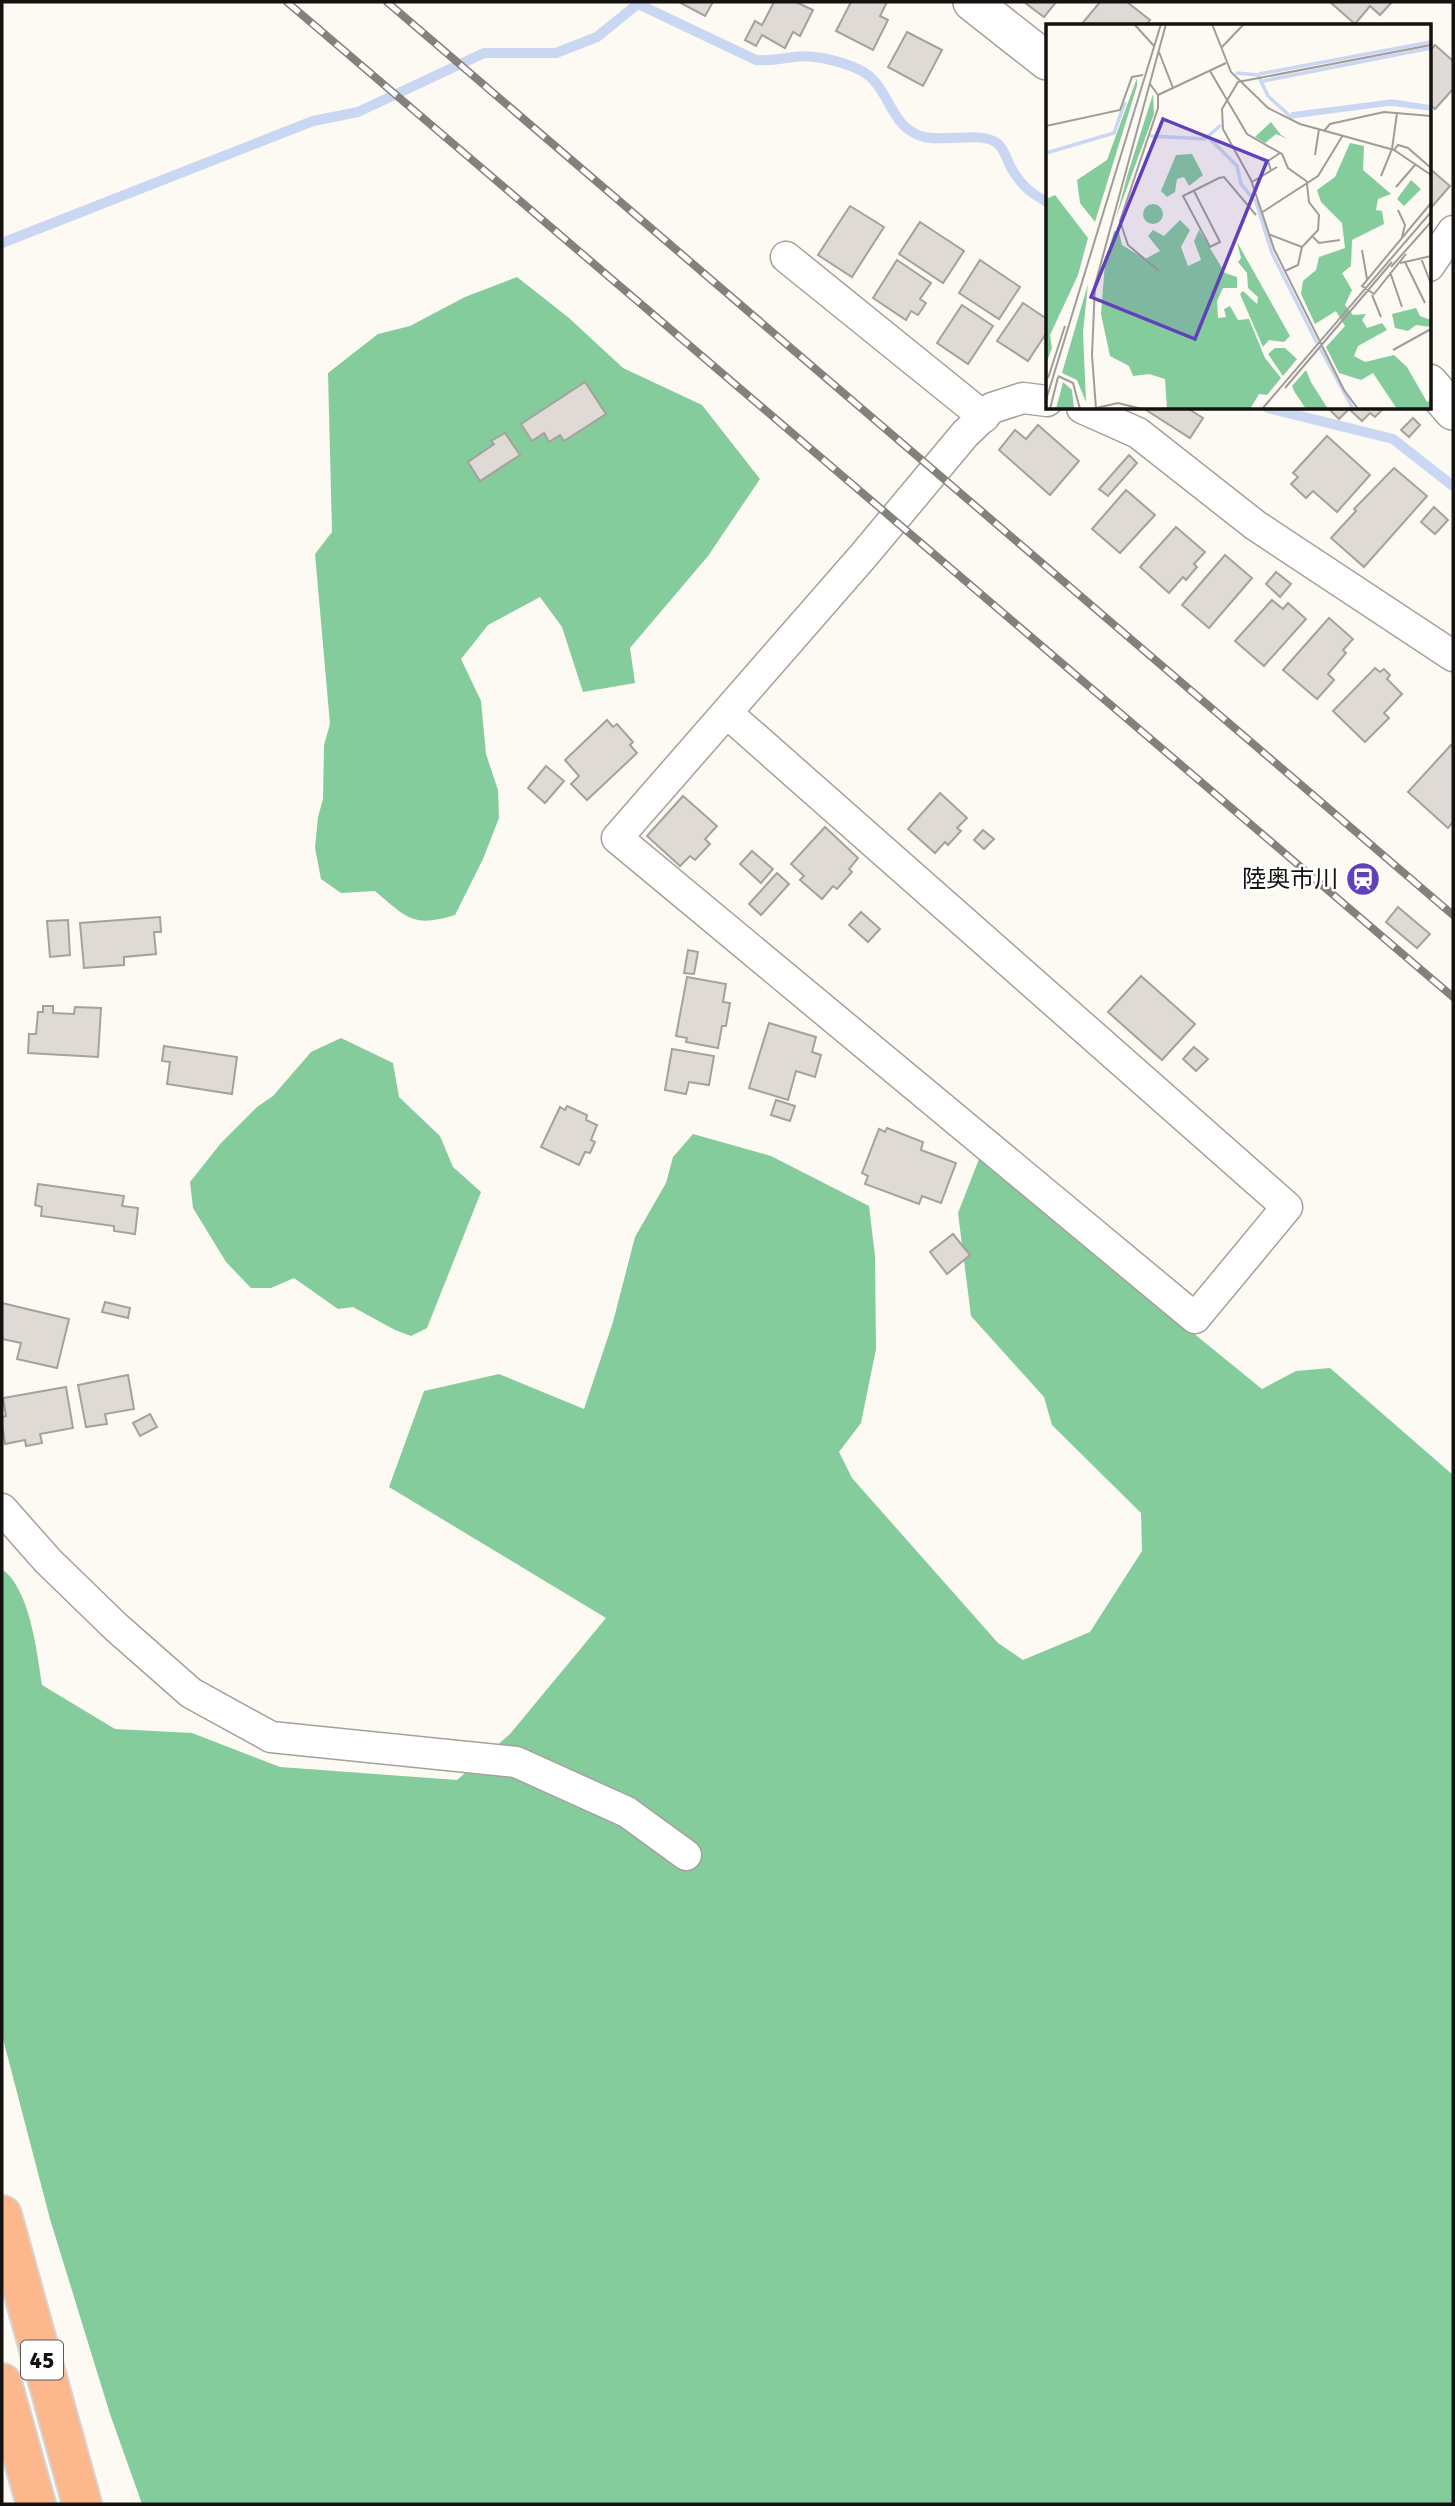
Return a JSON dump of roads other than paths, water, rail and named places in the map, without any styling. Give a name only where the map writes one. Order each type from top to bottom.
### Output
[{"type":"highway","name":"45","points":[[2,2215],[82,2504]]},
{"type":"highway","name":"45","points":[[2,2383],[36,2504]]},
{"type":"street","points":[[972,2],[1046,60]]},
{"type":"street","points":[[1430,265],[1453,231]]},
{"type":"street","points":[[786,257],[984,417]]},
{"type":"street","points":[[1430,384],[1453,411]]},
{"type":"street","points":[[727,713],[1287,1207],[1195,1318],[617,838],[965,434],[992,408],[1023,398],[1046,401]]},
{"type":"street","points":[[1086,410],[1138,433],[1255,525],[1453,656]]},
{"type":"street","points":[[2,1509],[58,1571],[116,1628],[191,1693],[271,1738],[516,1762],[627,1812],[685,1855]]},
{"type":"waterway","points":[[2,243],[313,121],[358,112],[484,53],[556,53],[597,37],[640,2]]},
{"type":"waterway","points":[[638,4],[756,60],[809,56],[836,61],[860,70],[878,86],[896,116],[912,132],[924,137],[972,137],[997,143],[1020,181],[1046,201]]},
{"type":"waterway","points":[[1276,410],[1393,439],[1453,486]]},
{"type":"railway","points":[[287,2],[1453,997]]},
{"type":"railway","points":[[387,2],[1453,915]]},
{"type":"place","name":"陸奥市川","points":[[1363,879]]}]
